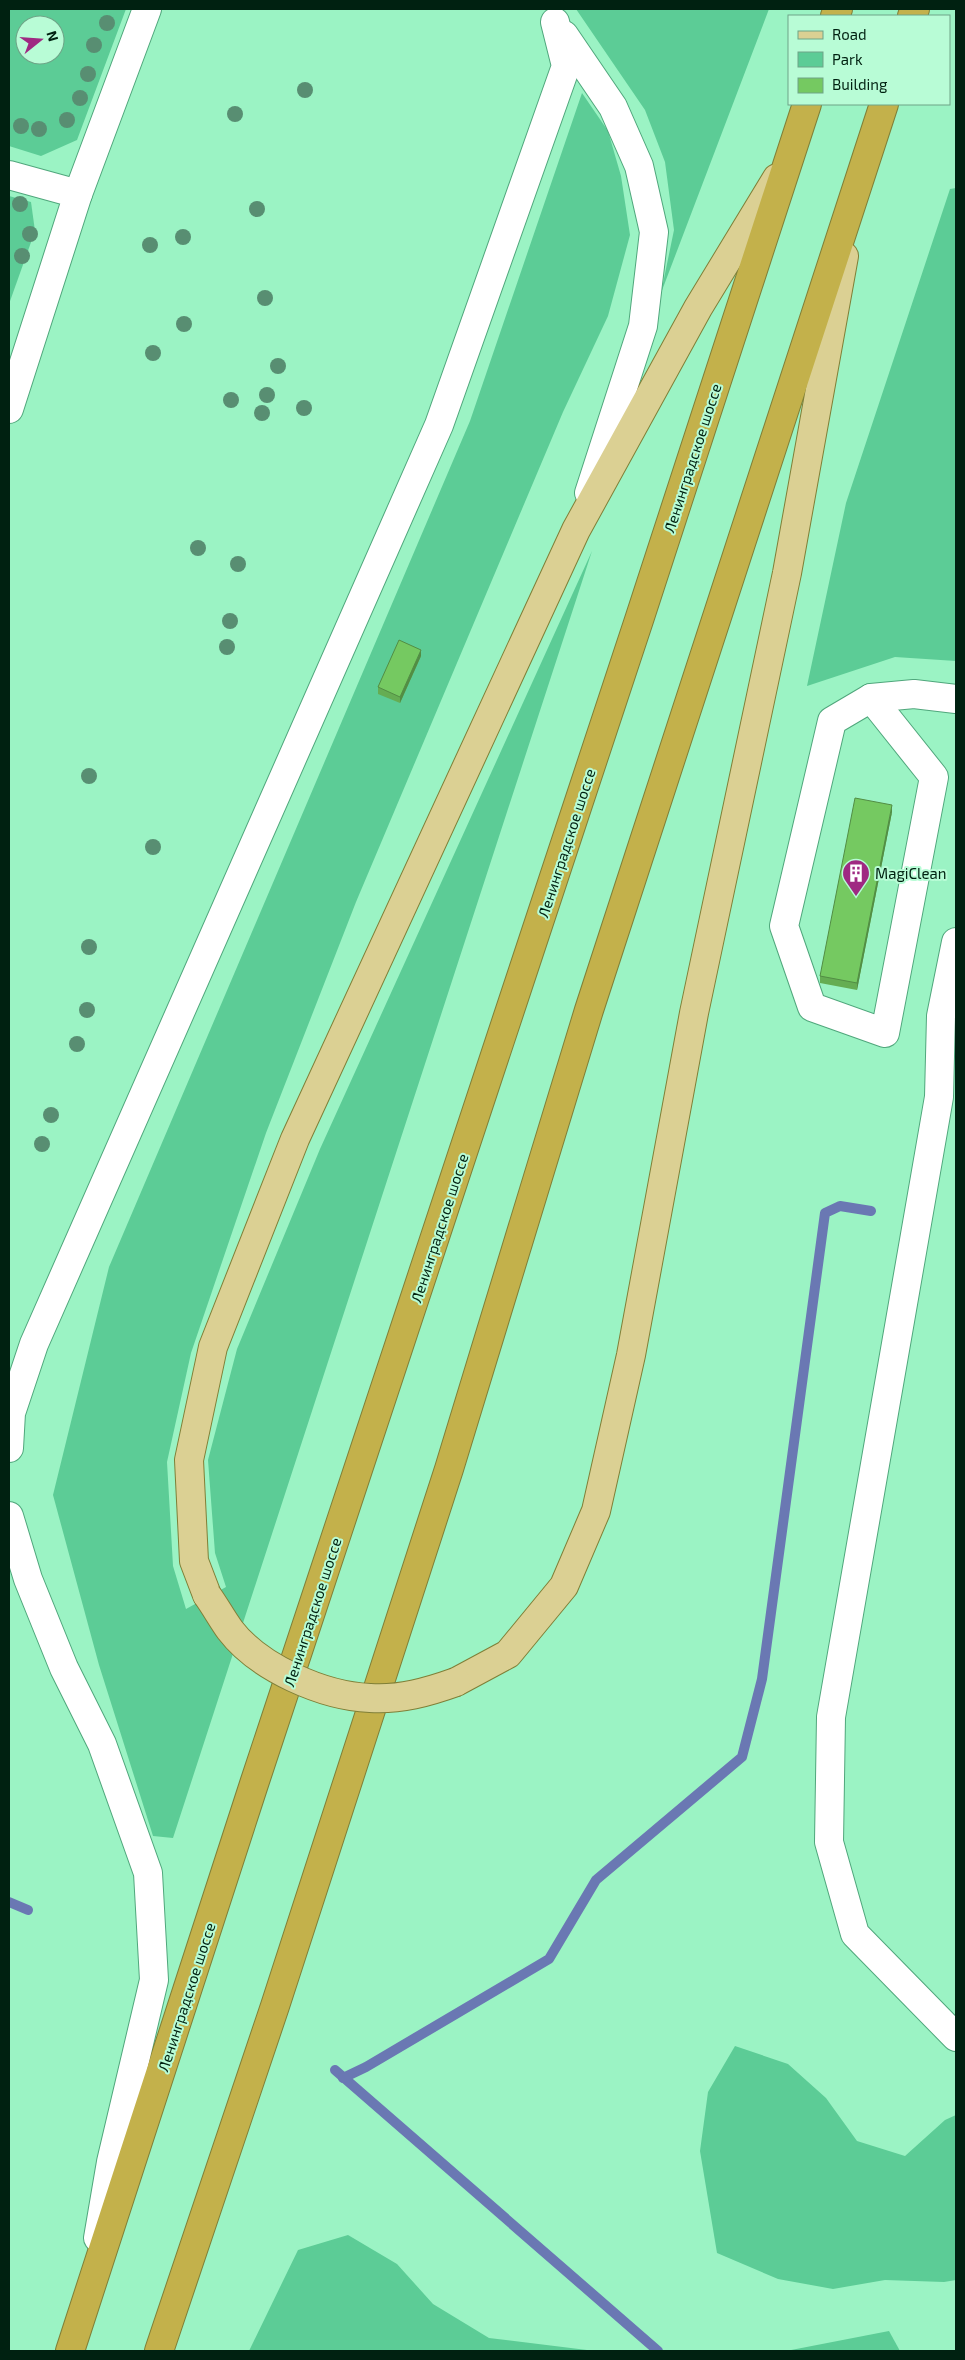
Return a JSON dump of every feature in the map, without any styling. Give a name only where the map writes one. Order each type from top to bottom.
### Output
[{"type":"highway","name":"Ленинградское шоссе","points":[[70,2351],[807,105]]},
{"type":"highway","points":[[159,2351],[278,1997],[446,1478],[589,1010],[884,105]]},
{"type":"main road","points":[[788,160],[698,308],[576,530],[295,1139],[213,1347],[189,1460],[194,1561],[207,1595],[231,1631],[265,1663],[312,1687],[370,1698],[418,1695],[456,1682],[508,1654],[564,1586],[596,1511],[631,1355],[694,1013],[787,573],[854,195]]},
{"type":"street","points":[[9,409],[78,194],[147,9]]},
{"type":"street","points":[[551,15],[613,107],[639,166],[654,232],[643,326],[576,530]]},
{"type":"street","points":[[9,1448],[11,1413],[34,1344],[439,425],[566,66],[551,15]]},
{"type":"street","points":[[9,175],[78,194]]},
{"type":"street","points":[[871,698],[934,777],[884,1033],[812,1006],[784,926],[832,722],[871,698],[914,694],[956,698]]},
{"type":"street","points":[[956,942],[941,1016],[948,1103],[831,1718],[829,1842],[855,1934],[956,2038]]},
{"type":"street","points":[[9,1516],[28,1580],[64,1668],[102,1744],[148,1873],[154,1980],[111,2162],[90,2286]]},
{"type":"green space","points":[[9,9],[126,9],[77,140],[41,156],[9,146]]},
{"type":"green space","points":[[576,9],[769,9],[661,293],[674,230],[665,162],[645,110]]},
{"type":"green space","points":[[582,93],[608,131],[621,176],[630,235],[608,316],[563,412],[356,902],[266,1133],[191,1353],[167,1462],[173,1566],[186,1609],[226,1587],[215,1553],[208,1460],[237,1349],[320,1149],[592,551],[173,1838],[153,1836],[99,1665],[53,1495],[109,1267],[470,421]]},
{"type":"green space","points":[[956,188],[956,661],[895,657],[807,686],[846,503],[950,189]]},
{"type":"green space","points":[[9,196],[31,202],[35,231],[9,304]]},
{"type":"green space","points":[[735,2046],[788,2064],[826,2098],[857,2141],[905,2156],[945,2120],[956,2115],[956,2280],[944,2282],[885,2280],[833,2289],[778,2279],[717,2253],[700,2151],[708,2092]]},
{"type":"green space","points":[[348,2235],[397,2264],[433,2304],[489,2338],[595,2351],[249,2351],[298,2250]]},
{"type":"green space","points":[[889,2331],[900,2351],[786,2351]]},
{"type":"building","points":[[399,640],[421,650],[400,697],[378,687]]},
{"type":"building","name":"MagiClean","points":[[855,798],[892,805],[857,983],[820,976]]},
{"type":"waterway","points":[[343,2078],[366,2067],[549,1959],[596,1880],[742,1757],[762,1679],[825,1213],[840,1206],[871,1211]]},
{"type":"waterway","points":[[9,1902],[28,1910]]},
{"type":"waterway","points":[[335,2070],[658,2351]]},
{"type":"place","name":"MagiClean","points":[[856,897]]}]
